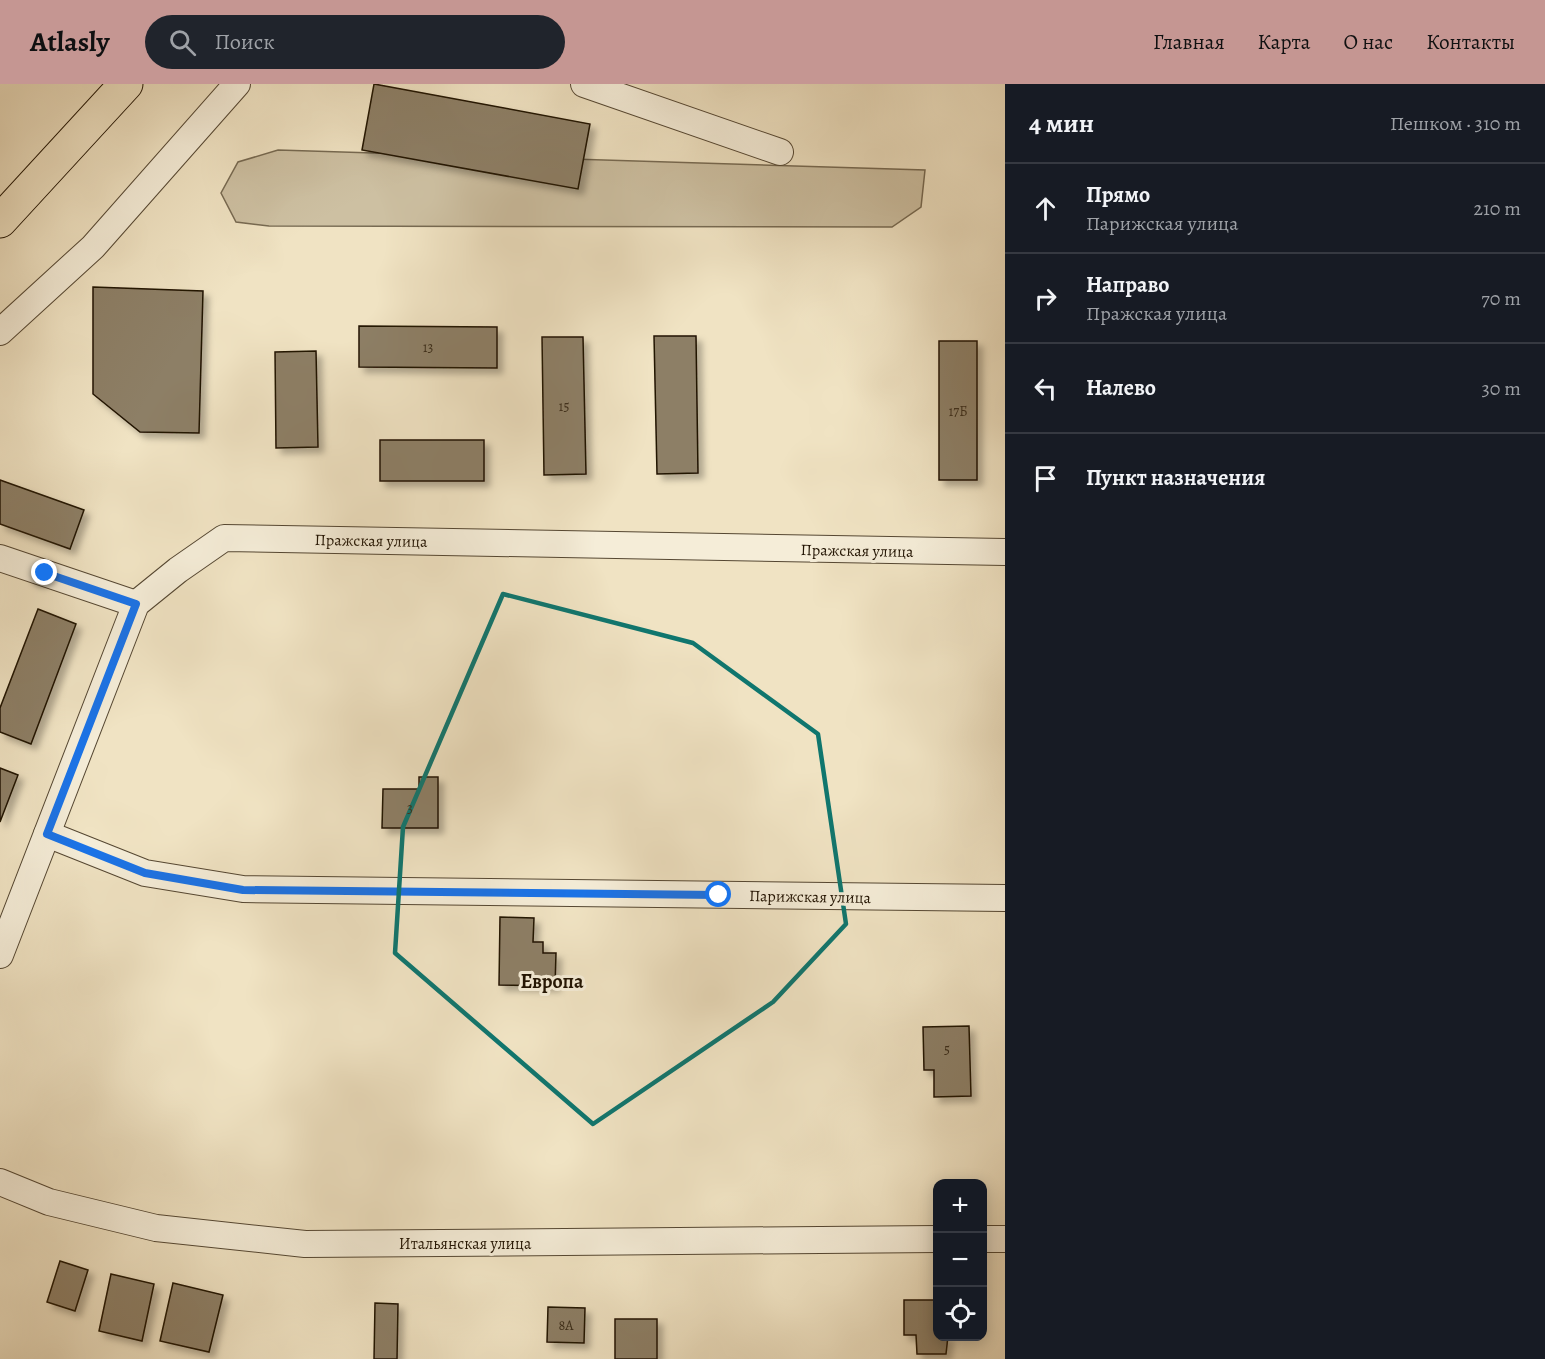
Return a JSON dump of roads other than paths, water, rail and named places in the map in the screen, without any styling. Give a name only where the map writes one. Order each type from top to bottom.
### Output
[{"type":"main road","points":[[0,221],[126,84]]},
{"type":"street","points":[[0,332],[93,248],[237,84]]},
{"type":"street","points":[[584,84],[780,152]]},
{"type":"street","name":"Пражская улица","points":[[0,955],[136,604],[177,570],[224,537],[1005,552]]},
{"type":"street","points":[[0,558],[136,604]]},
{"type":"street","name":"Парижская улица","points":[[47,834],[145,873],[243,890],[1005,898]]},
{"type":"street","name":"Итальянская улица","points":[[0,1182],[49,1202],[156,1228],[305,1244],[933,1239]]},
{"type":"street","points":[[987,1239],[1005,1239]]},
{"type":"district","name":"Европа","points":[[552,981]]}]
